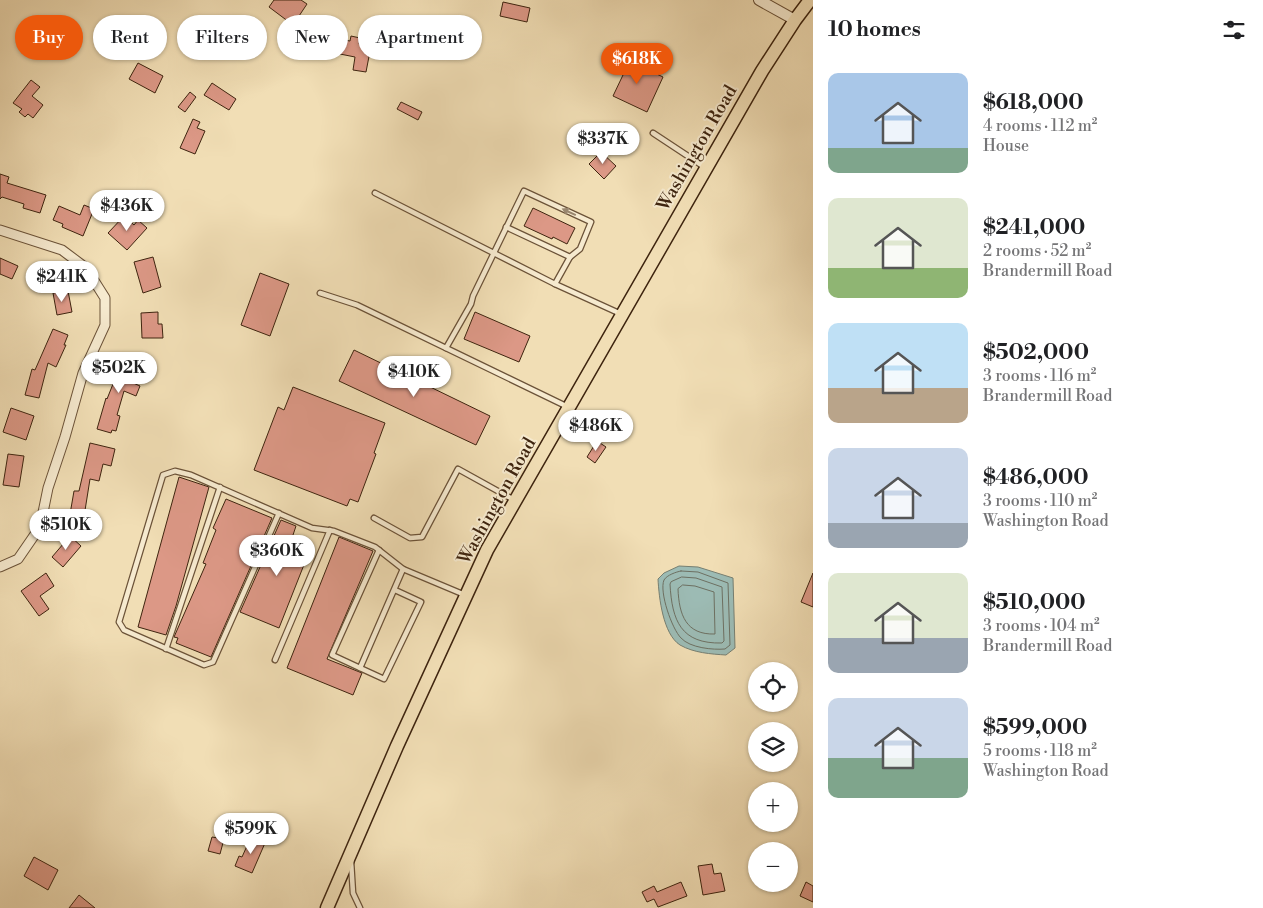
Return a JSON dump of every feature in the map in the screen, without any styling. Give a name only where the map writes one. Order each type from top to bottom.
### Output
[{"type":"main road","name":"Washington Road","points":[[327,908],[397,746],[487,550],[762,72],[810,0]]},
{"type":"street","points":[[759,0],[795,20]]},
{"type":"street","points":[[0,230],[62,250],[86,268],[106,298],[106,316],[105,325],[83,373],[48,488],[40,527],[18,559],[0,567]]},
{"type":"lane","points":[[653,133],[706,168]]},
{"type":"lane","points":[[446,348],[472,304],[473,296],[524,190],[591,222],[580,249],[570,257],[556,284]]},
{"type":"lane","points":[[375,193],[493,254],[622,314]]},
{"type":"lane","points":[[506,227],[570,257]]},
{"type":"lane","points":[[320,293],[357,305],[569,407]]},
{"type":"lane","points":[[374,518],[410,538],[422,537],[458,469],[515,501]]},
{"type":"lane","points":[[279,513],[213,662],[204,665],[124,630],[119,622],[163,475],[175,471],[191,475],[220,487],[279,513],[312,528],[334,531],[379,550],[404,569],[466,595]]},
{"type":"lane","points":[[166,649],[220,487]]},
{"type":"lane","points":[[275,660],[330,530]]},
{"type":"lane","points":[[379,550],[332,655],[384,679],[421,602],[395,590]]},
{"type":"lane","points":[[360,668],[404,569]]},
{"type":"lane","points":[[351,854],[353,893],[360,908]]},
{"type":"water","points":[[679,566],[698,567],[733,578],[735,648],[726,655],[703,653],[685,648],[674,640],[670,633],[663,615],[658,579],[664,573]]},
{"type":"building","points":[[274,0],[301,0],[307,4],[300,15],[280,15],[269,7]]},
{"type":"building","points":[[503,2],[530,8],[527,22],[500,16]]},
{"type":"building","points":[[351,36],[358,38],[358,60],[368,60],[366,72],[353,70],[355,57],[348,56],[348,41],[350,41]]},
{"type":"building","points":[[623,58],[663,77],[647,112],[613,96],[623,75],[617,72]]},
{"type":"building","points":[[138,63],[163,76],[155,93],[129,79]]},
{"type":"building","points":[[31,80],[40,87],[32,96],[43,105],[33,118],[28,114],[25,117],[19,112],[22,109],[13,103]]},
{"type":"building","points":[[212,83],[236,99],[229,110],[204,95]]},
{"type":"building","points":[[190,92],[196,97],[185,112],[178,107]]},
{"type":"building","points":[[401,102],[422,112],[418,120],[397,109]]},
{"type":"building","points":[[193,119],[200,122],[197,128],[205,131],[195,154],[180,148]]},
{"type":"building","points":[[601,152],[616,166],[604,179],[589,164]]},
{"type":"building","points":[[0,174],[9,177],[7,183],[46,195],[40,213],[23,208],[24,204],[2,197],[0,199]]},
{"type":"building","points":[[84,205],[94,209],[83,236],[62,227],[63,224],[53,220],[59,206],[80,215]]},
{"type":"building","points":[[533,208],[575,228],[567,244],[524,226]]},
{"type":"building","points":[[124,216],[134,225],[138,220],[147,228],[127,250],[108,233]]},
{"type":"building","points":[[153,257],[161,287],[143,293],[134,262]]},
{"type":"building","points":[[0,258],[18,266],[12,279],[0,274]]},
{"type":"building","points":[[260,273],[289,284],[270,336],[241,325]]},
{"type":"building","points":[[68,291],[72,312],[57,315],[53,293]]},
{"type":"building","points":[[158,312],[158,324],[162,324],[163,338],[142,338],[141,313]]},
{"type":"building","points":[[475,312],[530,336],[519,362],[464,339]]},
{"type":"building","points":[[53,329],[68,335],[64,345],[66,345],[56,367],[48,363],[39,398],[25,395],[32,369],[35,370]]},
{"type":"building","points":[[354,350],[490,416],[476,445],[339,381]]},
{"type":"building","points":[[125,354],[140,360],[131,382],[140,386],[136,396],[124,391],[117,415],[120,416],[116,431],[112,430],[111,433],[97,429],[106,398]]},
{"type":"building","points":[[293,387],[385,423],[374,453],[376,454],[358,502],[350,499],[347,506],[254,470],[278,407],[284,410]]},
{"type":"building","points":[[11,408],[34,416],[26,440],[3,432]]},
{"type":"building","points":[[597,441],[606,447],[595,463],[587,457]]},
{"type":"building","points":[[90,443],[115,449],[111,466],[103,464],[99,481],[90,479],[83,523],[69,520],[74,491],[79,491]]},
{"type":"building","points":[[8,454],[24,456],[19,487],[3,485]]},
{"type":"building","points":[[179,477],[209,487],[176,606],[166,635],[138,627]]},
{"type":"building","points":[[226,499],[272,518],[211,657],[176,643],[178,638],[174,637],[206,564],[203,563],[216,530],[213,528]]},
{"type":"building","points":[[281,520],[296,526],[292,538],[311,547],[279,628],[240,612]]},
{"type":"building","points":[[70,536],[81,546],[63,567],[52,557]]},
{"type":"building","points":[[339,537],[373,551],[327,659],[362,673],[353,695],[287,668]]},
{"type":"building","points":[[46,573],[54,586],[40,596],[49,609],[39,616],[21,591]]},
{"type":"building","points":[[813,573],[813,607],[801,602]]},
{"type":"building","points":[[212,837],[224,839],[220,854],[208,851]]},
{"type":"building","points":[[251,837],[265,843],[252,873],[235,866],[239,856],[242,857]]},
{"type":"building","points":[[34,857],[58,870],[48,890],[24,876]]},
{"type":"building","points":[[712,864],[714,874],[721,873],[725,891],[703,895],[698,866]]},
{"type":"building","points":[[681,882],[687,896],[658,907],[654,899],[647,902],[642,892],[654,886],[657,892]]},
{"type":"building","points":[[806,882],[813,886],[813,902],[800,896]]},
{"type":"building","points":[[79,895],[95,908],[69,908]]}]
